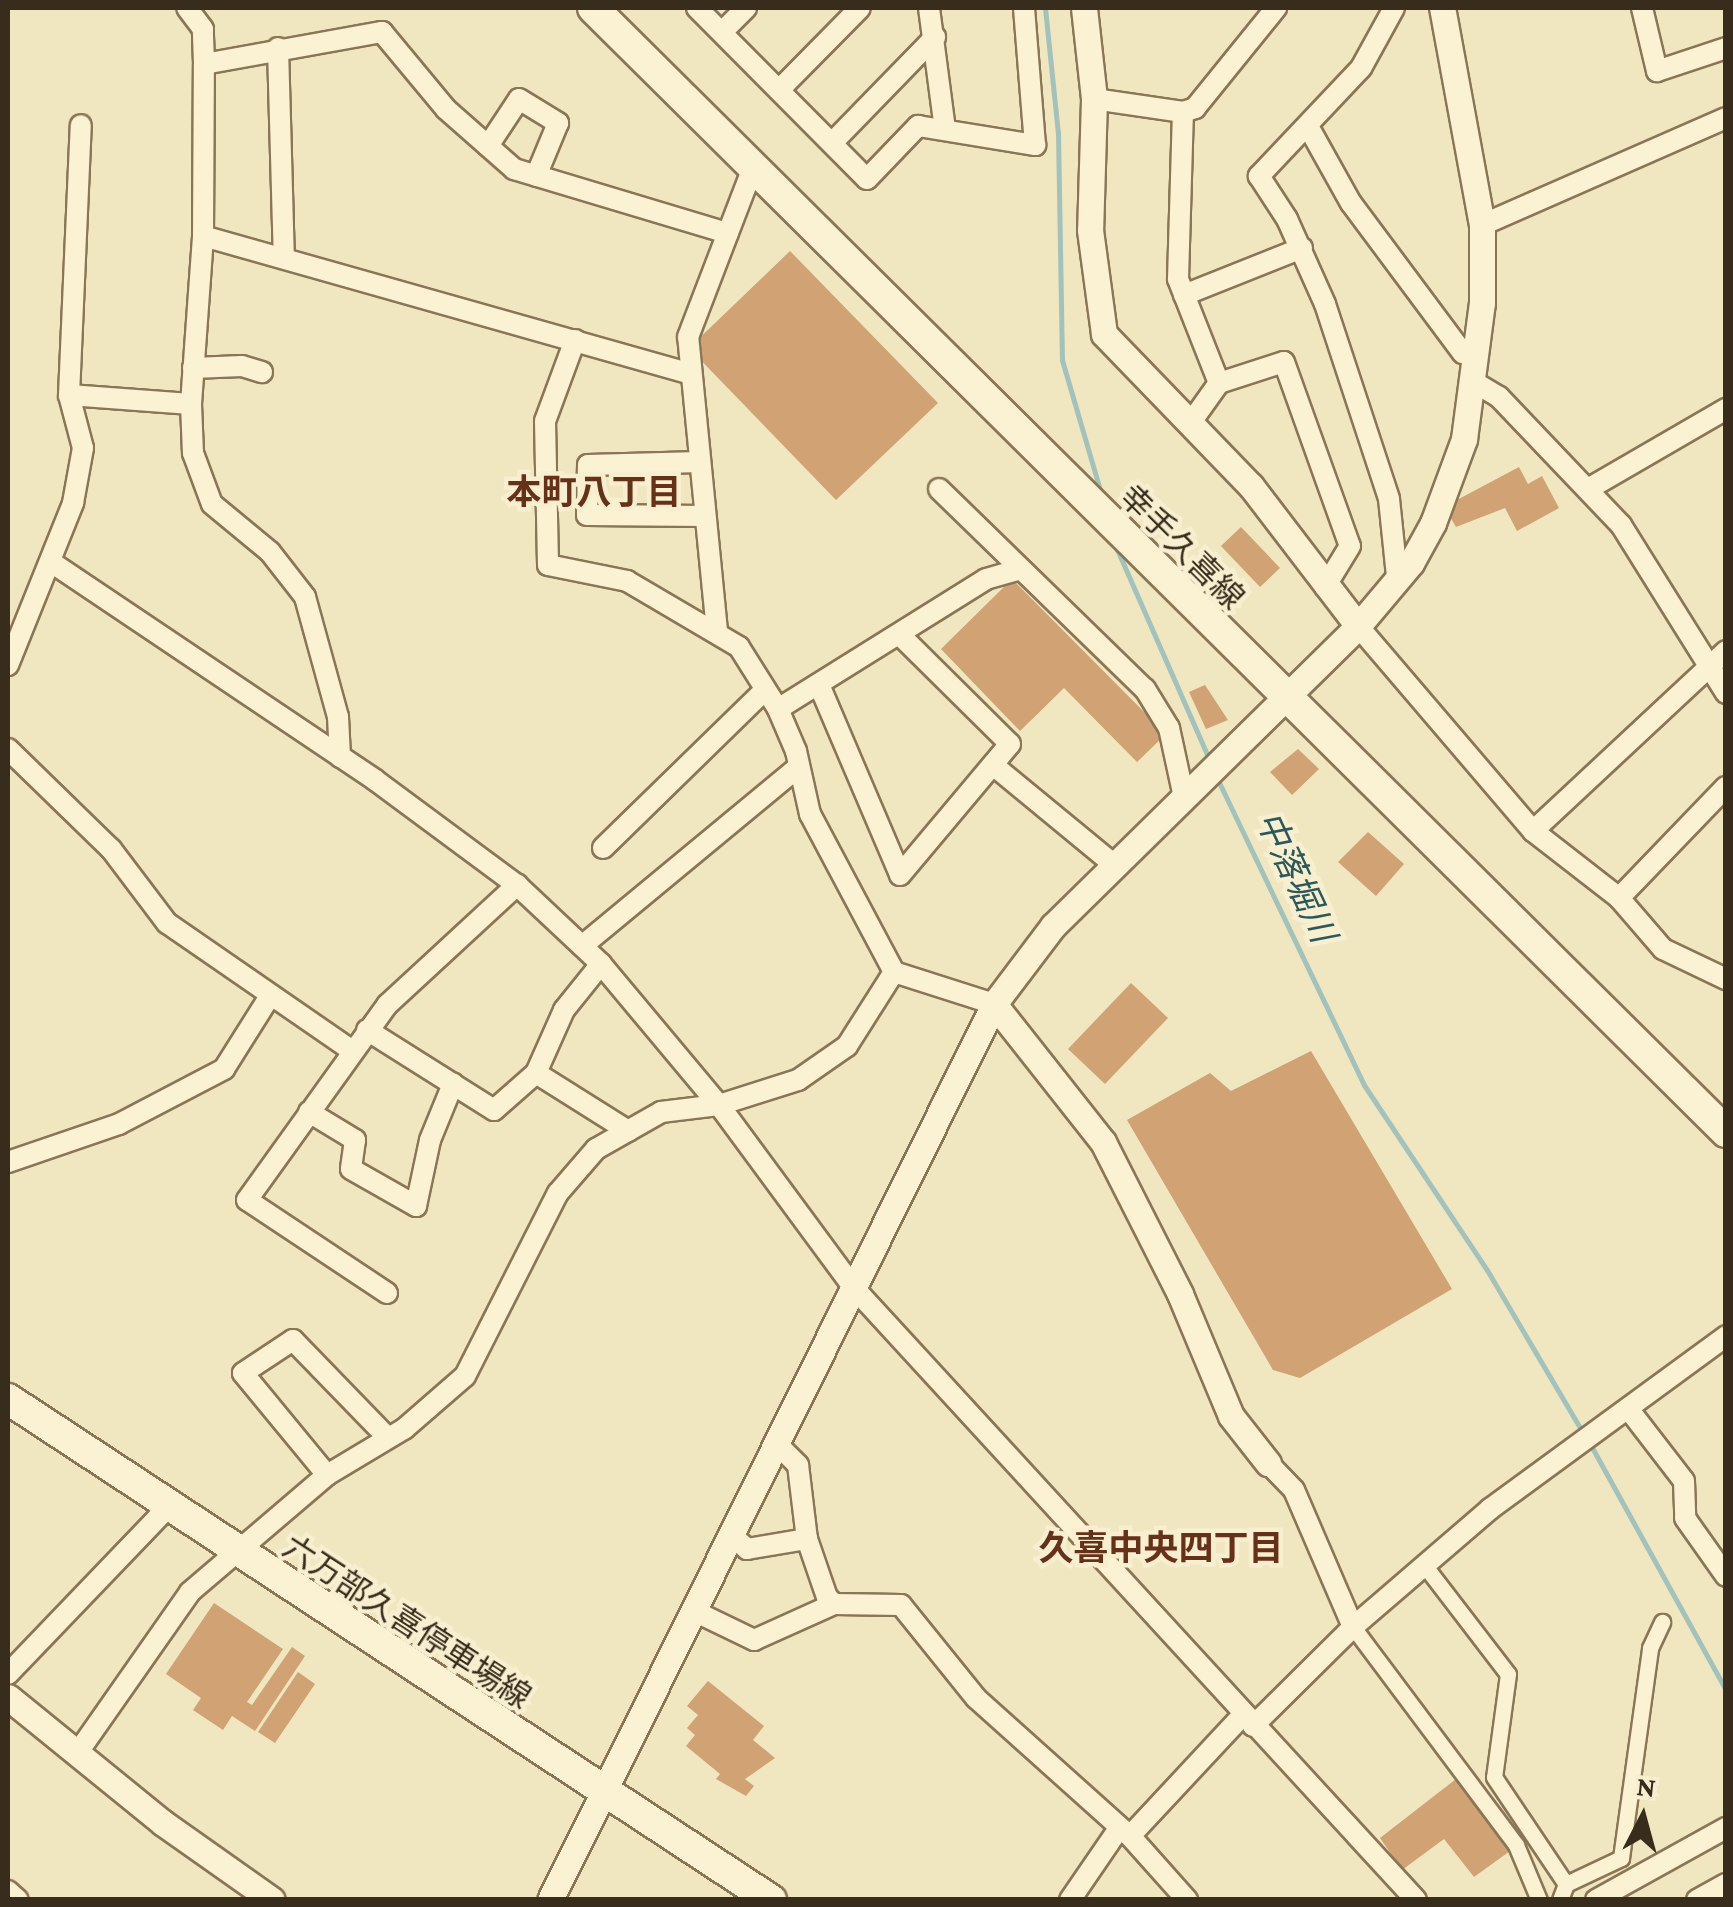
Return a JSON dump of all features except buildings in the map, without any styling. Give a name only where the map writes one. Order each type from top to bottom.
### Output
[{"type":"main road","name":"幸手久喜線","points":[[593,8],[1283,698],[1726,1132]]},
{"type":"main road","name":"六万部久喜停車場線","points":[[8,1399],[235,1552],[771,1900]]},
{"type":"street","points":[[187,8],[204,29],[203,236],[191,404],[192,453],[212,504],[270,552],[305,597],[338,717],[340,757]]},
{"type":"street","points":[[697,8],[867,178],[918,126],[1035,145],[1024,8]]},
{"type":"street","points":[[722,32],[746,8]]},
{"type":"street","points":[[779,90],[860,8]]},
{"type":"street","points":[[928,8],[945,130]]},
{"type":"street","points":[[1084,8],[1094,99],[1090,230],[1104,334],[1251,486],[1324,587],[1533,832],[1619,898],[1663,949],[1726,979]]},
{"type":"street","points":[[1094,99],[1182,112],[1194,108],[1276,8]]},
{"type":"street","points":[[1394,8],[1361,68],[1259,176],[1302,248],[1389,499],[1397,576]]},
{"type":"street","points":[[550,1900],[994,1004],[1053,926],[1358,626],[1411,564],[1452,480],[1474,382],[1482,225],[1442,8]]},
{"type":"street","points":[[1642,8],[1657,71],[1726,48]]},
{"type":"street","points":[[204,64],[382,32],[446,109],[514,169],[728,233]]},
{"type":"street","points":[[832,144],[935,37]]},
{"type":"street","points":[[278,48],[284,258]]},
{"type":"street","points":[[488,146],[519,99],[558,124],[536,176]]},
{"type":"street","points":[[1182,112],[1178,279],[1219,384]]},
{"type":"street","points":[[1482,225],[1726,118]]},
{"type":"street","points":[[8,665],[73,503],[83,448],[69,394],[80,125]]},
{"type":"street","points":[[1308,128],[1351,203],[1463,353],[1477,355]]},
{"type":"street","points":[[717,631],[691,374],[694,308],[753,168]]},
{"type":"street","points":[[203,236],[691,374]]},
{"type":"street","points":[[1184,295],[1302,248]]},
{"type":"street","points":[[574,340],[545,420],[548,565],[627,581],[717,631],[738,648],[778,709],[796,751],[796,770],[810,814],[894,972],[994,1004],[1102,1142],[1180,1294],[1231,1416],[1294,1490],[1353,1628],[1516,1844],[1539,1900]]},
{"type":"street","points":[[1189,425],[1219,384],[1284,362],[1350,546],[1324,587]]},
{"type":"street","points":[[193,368],[242,366],[262,372]]},
{"type":"street","points":[[1474,382],[1499,397],[1621,525],[1705,670],[1726,693]]},
{"type":"street","points":[[69,394],[191,404]]},
{"type":"street","points":[[1588,489],[1726,409]]},
{"type":"street","points":[[700,462],[588,465],[587,516],[705,516]]},
{"type":"street","points":[[939,489],[1145,689],[1169,728],[1183,794]]},
{"type":"street","points":[[51,562],[340,757],[517,884],[602,964],[719,1104],[854,1288],[1416,1900]]},
{"type":"street","points":[[778,709],[820,687],[986,579],[1020,569]]},
{"type":"street","points":[[820,687],[900,875],[1010,744],[900,635]]},
{"type":"street","points":[[1533,832],[1726,651]]},
{"type":"street","points":[[603,848],[766,690]]},
{"type":"street","points":[[8,748],[112,849],[167,923],[268,999],[351,1050]]},
{"type":"street","points":[[993,764],[1113,864]]},
{"type":"street","points":[[582,946],[796,770]]},
{"type":"street","points":[[1619,898],[1726,786]]},
{"type":"street","points":[[387,1293],[246,1200],[367,1030],[517,884]]},
{"type":"street","points":[[367,1030],[494,1110],[536,1073],[564,1010],[602,964]]},
{"type":"street","points":[[76,1755],[190,1592],[327,1475],[388,1438],[465,1376],[558,1194],[596,1149],[661,1112],[719,1104],[798,1080],[846,1046],[894,972]]},
{"type":"street","points":[[8,1162],[119,1124],[224,1070],[268,999]]},
{"type":"street","points":[[536,1073],[628,1131]]},
{"type":"street","points":[[309,1112],[355,1140],[351,1168],[416,1206],[430,1140],[453,1084]]},
{"type":"street","points":[[1070,1900],[1125,1831],[1425,1566],[1726,1336]]},
{"type":"street","points":[[327,1475],[243,1374],[293,1340],[388,1438]]},
{"type":"street","points":[[1630,1411],[1684,1481],[1684,1518],[1726,1576]]},
{"type":"street","points":[[775,1442],[798,1465],[807,1540],[834,1604]]},
{"type":"street","points":[[8,1674],[168,1508]]},
{"type":"street","points":[[730,1534],[747,1548],[807,1540]]},
{"type":"street","points":[[1425,1566],[1508,1674],[1494,1777],[1563,1892],[1622,1858],[1650,1648],[1662,1622]]},
{"type":"street","points":[[692,1610],[754,1640],[834,1604],[902,1604],[976,1698],[1125,1831],[1186,1900]]},
{"type":"street","points":[[8,1697],[76,1755],[272,1900]]},
{"type":"street","points":[[1596,1900],[1726,1828]]},
{"type":"street","points":[[1697,1900],[1726,1884]]},
{"type":"street","points":[[8,1892],[18,1900]]},
{"type":"waterway","name":"中落堀川","points":[[1045,8],[1058,133],[1062,360],[1101,493]]},
{"type":"waterway","name":"中落堀川","points":[[1116,547],[1210,761]]},
{"type":"waterway","name":"中落堀川","points":[[1216,776],[1364,1085],[1487,1270],[1583,1433]]},
{"type":"waterway","name":"中落堀川","points":[[1589,1442],[1726,1690]]},
{"type":"district","name":"本町八丁目","points":[[594,493]]},
{"type":"district","name":"久喜中央四丁目","points":[[1161,1549]]}]
